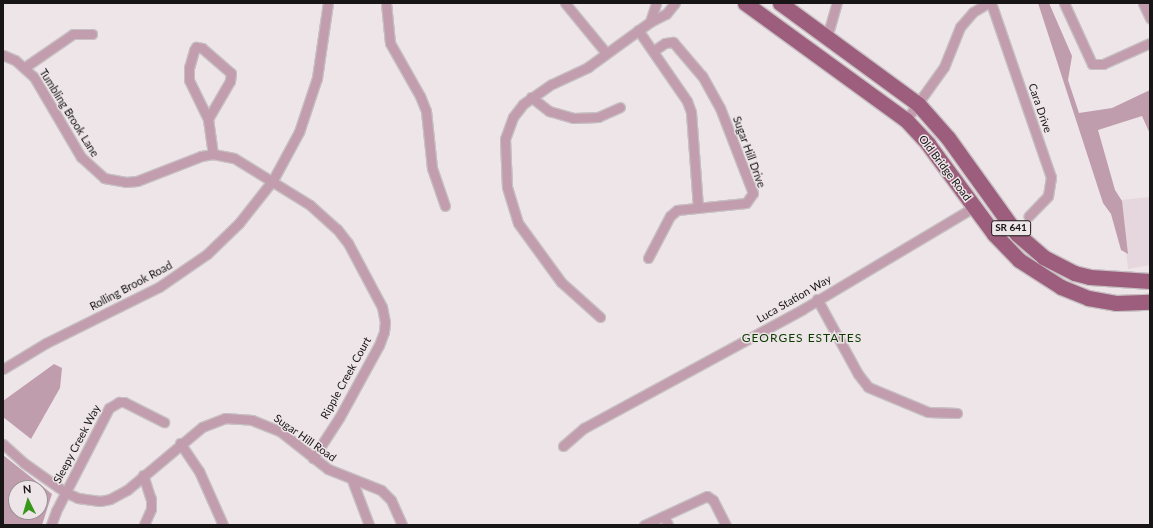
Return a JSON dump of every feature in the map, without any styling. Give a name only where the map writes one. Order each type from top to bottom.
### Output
[{"type":"main road","name":"Old Bridge Road","points":[[745,3],[906,120],[928,144],[974,207],[1009,250],[1061,286],[1098,301],[1150,302]]},
{"type":"main road","name":"Old Bridge Road","points":[[780,3],[918,104],[948,138],[1016,234],[1043,257],[1074,273],[1090,277],[1150,281]]},
{"type":"street","name":"Rolling Brook Road","points":[[3,369],[46,343],[159,287],[186,270],[226,237],[273,180],[299,132],[309,107],[322,55],[328,3]]},
{"type":"street","points":[[386,3],[390,43],[420,96],[426,111],[432,168],[445,206]]},
{"type":"street","points":[[565,3],[606,53]]},
{"type":"street","points":[[650,22],[656,3]]},
{"type":"street","points":[[600,317],[561,282],[518,223],[507,187],[504,152],[508,128],[518,109],[531,97],[588,67],[638,30],[666,14],[674,3]]},
{"type":"street","points":[[827,37],[837,3]]},
{"type":"street","points":[[906,120],[944,67],[960,27],[973,12],[988,3]]},
{"type":"street","name":"Cara Drive","points":[[992,3],[1051,177],[1048,196],[1029,216]]},
{"type":"street","points":[[1064,3],[1092,64],[1103,64],[1150,43]]},
{"type":"street","points":[[1143,3],[1150,18]]},
{"type":"street","points":[[638,30],[687,101],[691,112],[698,208]]},
{"type":"street","points":[[25,67],[74,34],[92,34]]},
{"type":"street","name":"Sugar Hill Drive","points":[[648,258],[672,213],[684,208],[746,203],[752,197],[752,189],[720,108],[702,76],[672,42],[665,43],[653,51]]},
{"type":"street","points":[[208,119],[230,82],[231,73],[202,48],[196,48],[189,68],[189,80],[208,119],[212,154]]},
{"type":"street","name":"Tumbling Brook Lane","points":[[3,55],[25,67],[34,77],[81,157],[104,178],[126,182],[138,181],[189,160],[212,154],[246,163],[273,180]]},
{"type":"street","points":[[531,97],[549,111],[573,118],[598,117],[620,107]]},
{"type":"street","name":"Ripple Creek Court","points":[[273,180],[310,205],[337,229],[348,243],[378,298],[385,322],[379,345],[339,418],[312,458]]},
{"type":"street","name":"Luca Station Way","points":[[563,446],[580,430],[817,299],[974,207]]},
{"type":"street","points":[[817,299],[858,374],[868,387],[928,412],[957,413]]},
{"type":"street","name":"Sleepy Creek Way","points":[[51,525],[65,492],[114,404],[128,403],[164,422]]},
{"type":"street","name":"Sugar Hill Road","points":[[65,492],[90,501],[110,499],[127,490],[180,443],[209,424],[226,418],[239,418],[265,424],[281,432],[312,458],[328,469],[386,494],[402,525]]},
{"type":"street","points":[[180,443],[203,478],[223,525]]},
{"type":"street","points":[[3,444],[24,463],[65,492]]},
{"type":"street","points":[[143,476],[151,499],[151,509],[144,525]]},
{"type":"street","points":[[352,480],[369,525]]},
{"type":"street","points":[[644,525],[707,496],[713,500],[726,525]]},
{"type":"street","points":[[664,516],[668,525]]},
{"type":"shaded area","points":[[1038,3],[1049,3],[1072,56],[1068,80],[1079,113],[1112,108],[1150,90],[1150,134],[1142,116],[1098,130],[1115,190],[1122,201],[1128,254],[1121,250],[1111,214],[1103,203]]},
{"type":"shaded area","points":[[1150,197],[1150,265],[1128,269],[1121,200]]},
{"type":"shaded area","points":[[54,364],[62,368],[60,388],[31,439],[3,417],[3,401]]},
{"type":"shaded area","points":[[3,455],[34,480],[8,480],[8,520],[44,520],[42,525],[3,525]]},
{"type":"shaded area","points":[[48,491],[52,494],[48,506]]},
{"type":"district","name":"GEORGES ESTATES","points":[[802,338]]}]
